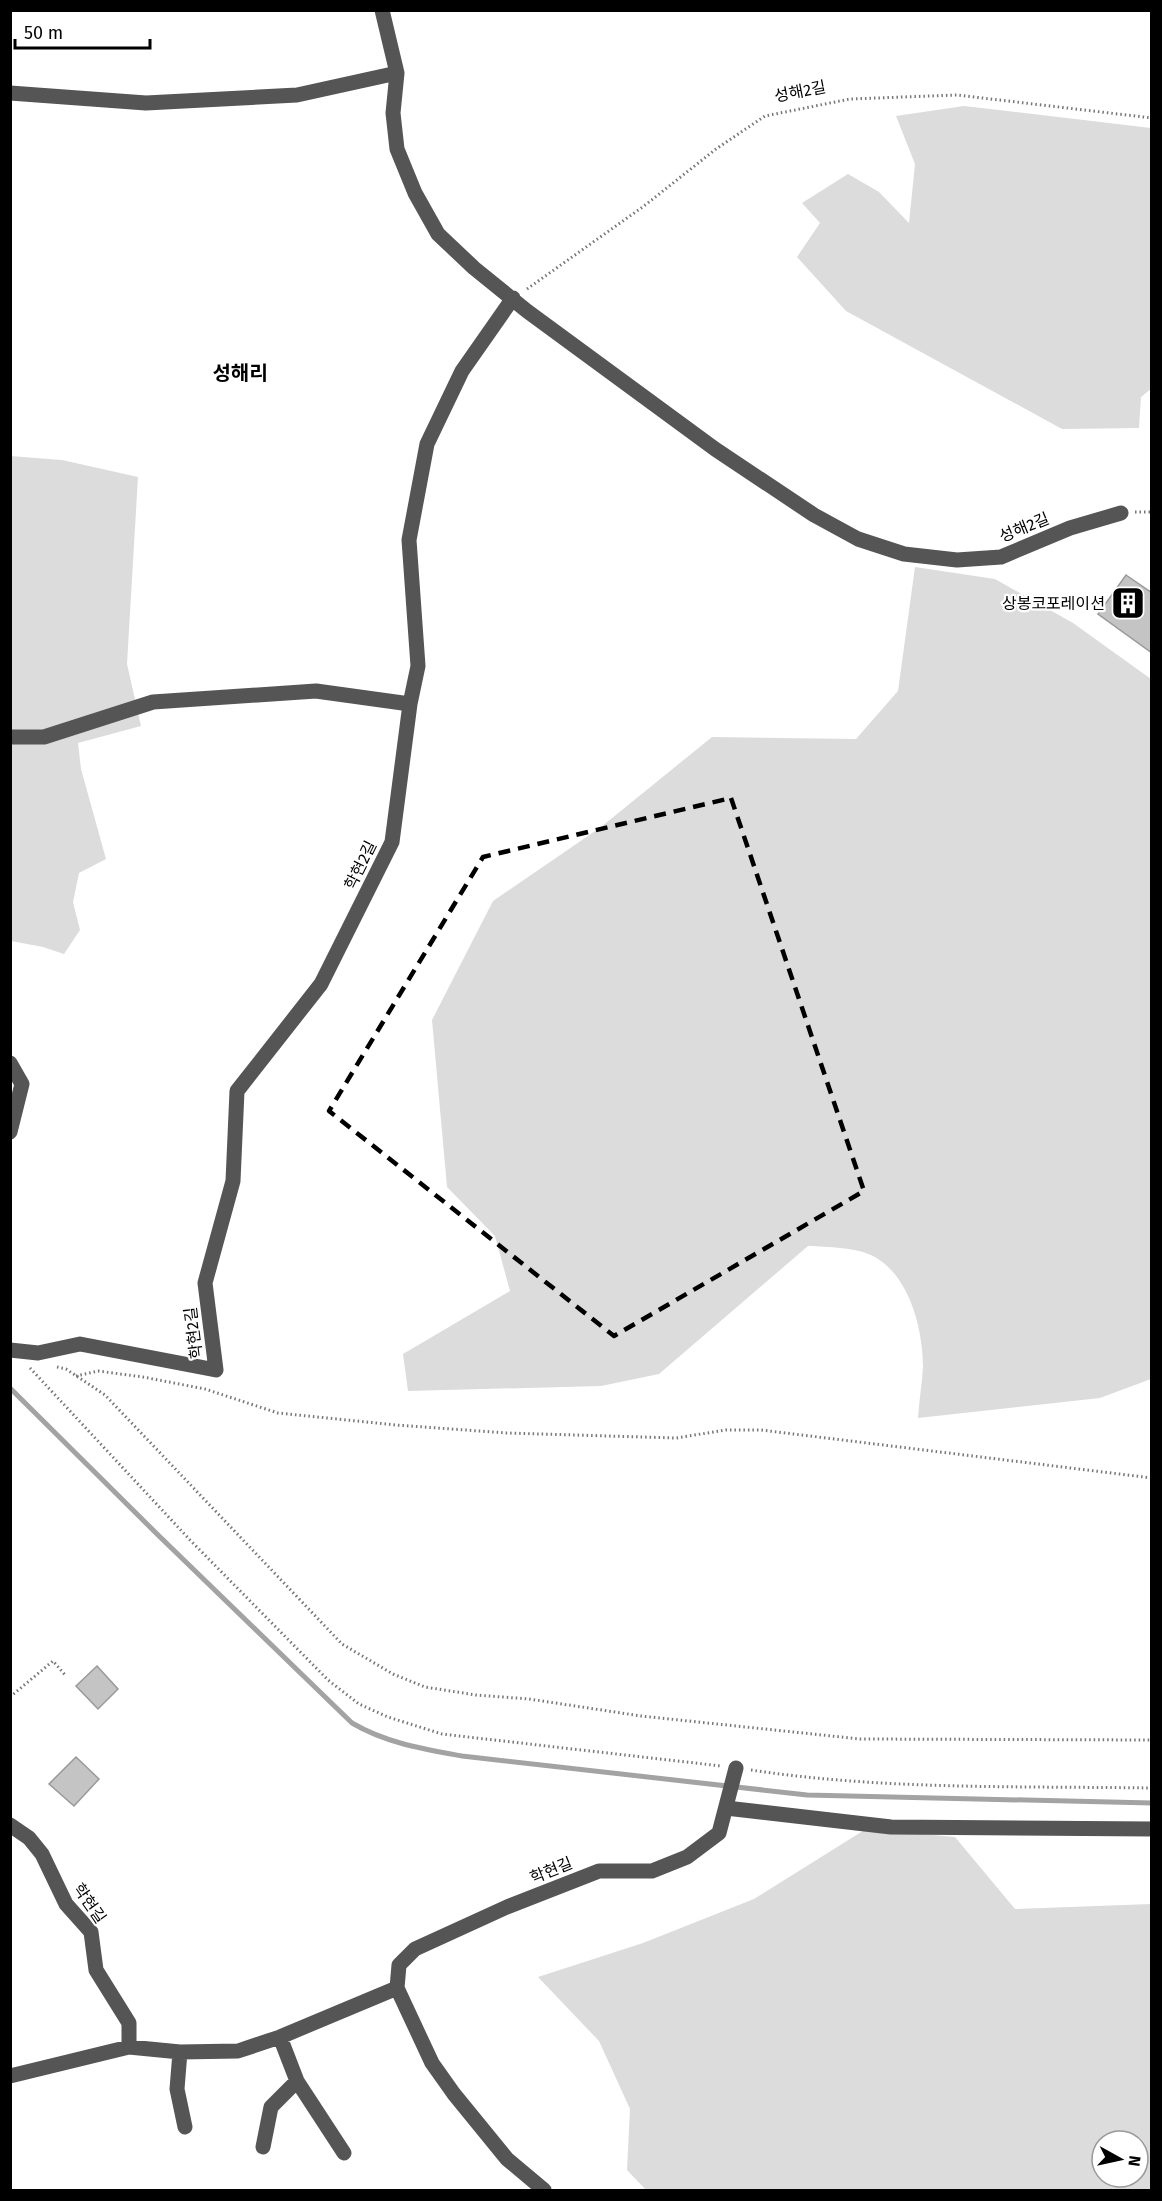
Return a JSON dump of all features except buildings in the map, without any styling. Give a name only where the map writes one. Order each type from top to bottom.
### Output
[{"type":"street","name":"성해2길","points":[[382,10],[397,74],[393,113],[397,149],[416,193],[438,234],[474,268],[527,311],[715,449],[813,515],[858,539],[904,554],[957,560],[1001,556],[1070,528],[1121,513]]},
{"type":"street","points":[[10,93],[146,103],[297,95],[397,74]]},
{"type":"street","name":"학현2길","points":[[10,1350],[39,1353],[80,1344],[216,1370],[205,1283],[233,1181],[237,1091],[321,984],[392,842],[410,705],[418,666],[409,540],[427,444],[462,371],[513,298]]},
{"type":"street","points":[[10,737],[44,737],[153,702],[316,691],[410,705]]},
{"type":"street","points":[[10,1063],[21,1084],[10,1132]]},
{"type":"street","name":"학현길","points":[[397,1988],[399,1965],[415,1949],[507,1907],[599,1871],[652,1871],[687,1857],[719,1833],[736,1768]]},
{"type":"street","points":[[726,1808],[891,1827],[1152,1829]]},
{"type":"street","name":"학현길","points":[[10,1825],[29,1838],[42,1854],[66,1904],[91,1932],[96,1970],[129,2023],[129,2047]]},
{"type":"street","points":[[10,2076],[129,2047],[180,2052],[238,2051],[280,2037],[397,1988],[432,2063],[507,2159],[544,2190]]},
{"type":"street","points":[[280,2037],[297,2081],[344,2153]]},
{"type":"street","points":[[180,2052],[177,2089],[185,2127]]},
{"type":"street","points":[[263,2147],[272,2108],[297,2081]]},
{"type":"path","name":"성해2길","points":[[513,298],[644,206],[716,149],[765,116],[850,99],[957,95],[1152,118]]},
{"type":"path","points":[[28,1365],[190,1540],[328,1680],[359,1704],[388,1717],[441,1734],[736,1768],[806,1779],[895,1784],[1152,1788]]},
{"type":"path","points":[[54,1366],[66,1369],[105,1395],[342,1644],[375,1665],[425,1687],[476,1695],[529,1699],[641,1716],[860,1739],[1152,1740]]},
{"type":"path","points":[[76,1376],[98,1371],[143,1377],[205,1389],[278,1413],[396,1425],[507,1433],[676,1438],[726,1430],[761,1430],[1152,1478]]},
{"type":"path","points":[[10,1697],[52,1661],[66,1676]]},
{"type":"highlighted area","points":[[731,798],[864,1191],[614,1336],[329,1111],[483,857]]},
{"type":"shaded area","points":[[964,106],[1151,128],[1152,388],[1141,397],[1139,428],[1062,429],[846,311],[797,257],[820,223],[802,203],[848,174],[879,192],[909,223],[915,164],[896,116]]},
{"type":"shaded area","points":[[10,456],[62,460],[138,477],[127,664],[141,726],[78,743],[81,769],[106,859],[79,873],[73,902],[80,930],[64,954],[11,941]]},
{"type":"shaded area","points":[[915,567],[995,579],[1073,623],[1151,679],[1151,1379],[1100,1398],[918,1418],[923,1367],[922,1352],[917,1321],[906,1291],[887,1266],[875,1257],[860,1251],[842,1248],[808,1246],[659,1374],[601,1386],[408,1391],[403,1354],[510,1291],[495,1236],[447,1187],[432,1020],[493,901],[601,827],[712,737],[856,739],[898,691]]},
{"type":"shaded area","points":[[866,1829],[955,1837],[1015,1909],[1151,1904],[1151,2190],[646,2190],[627,2170],[630,2109],[599,2041],[538,1977],[643,1943],[754,1899]]},
{"type":"waterway","points":[[10,1388],[352,1723],[378,1736],[419,1748],[462,1756],[807,1795],[1152,1803]]},
{"type":"place","name":"상봉코포레이션","points":[[1128,603]]},
{"type":"district","name":"성해리","points":[[240,373]]}]
